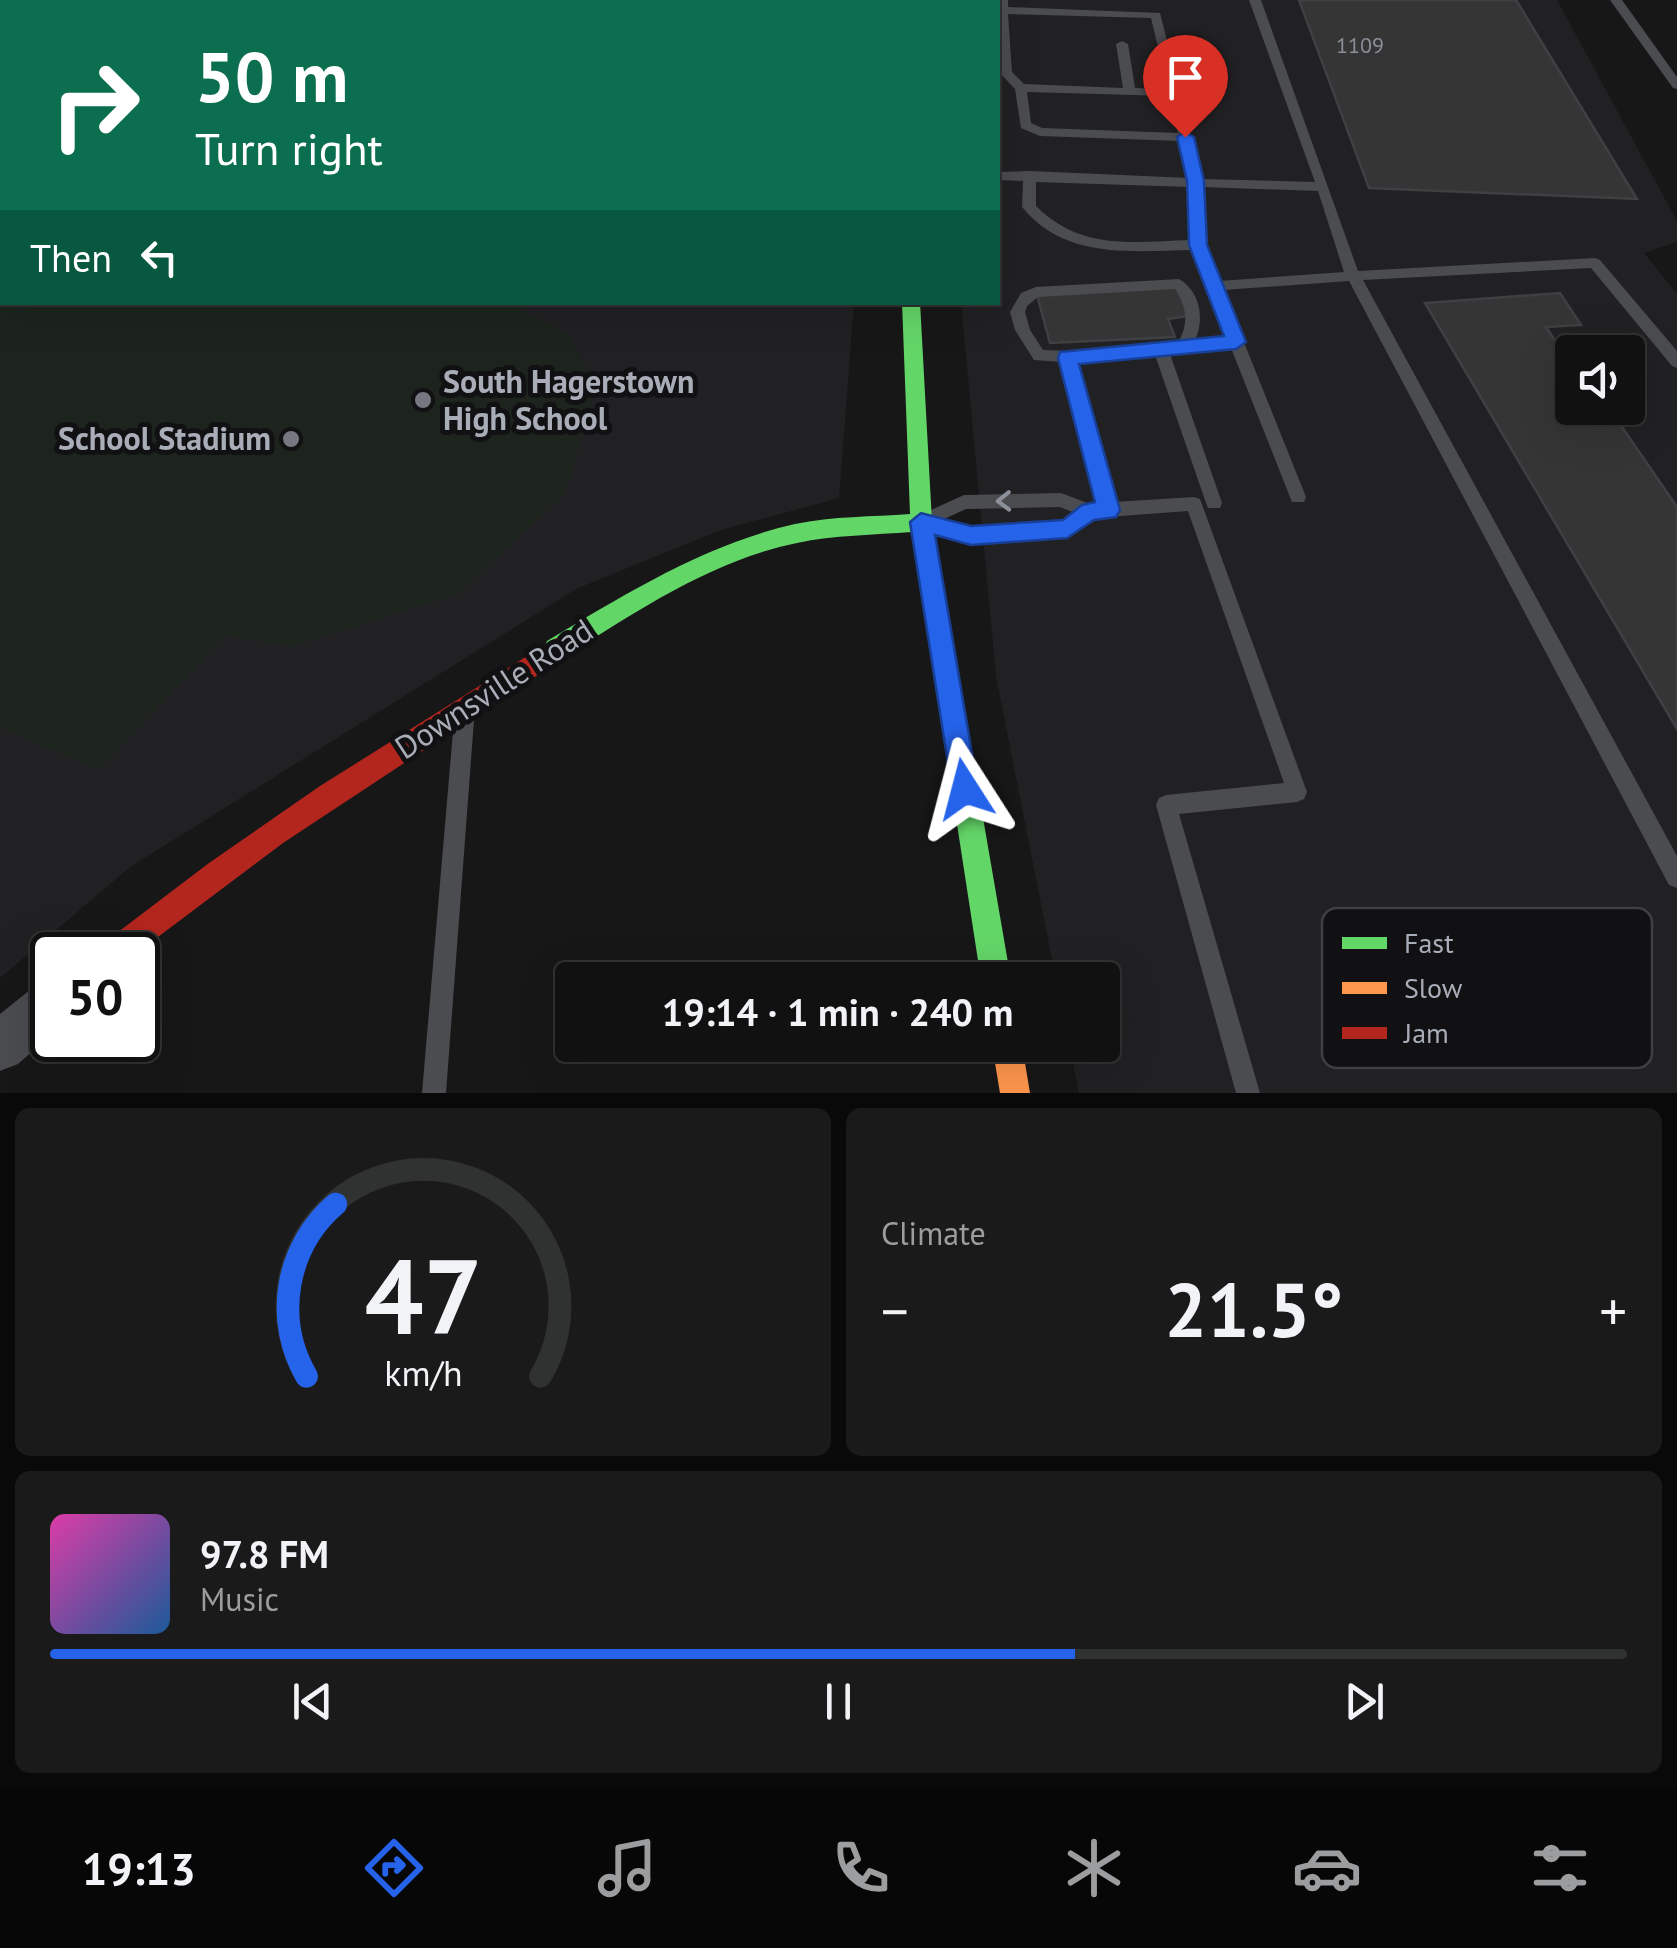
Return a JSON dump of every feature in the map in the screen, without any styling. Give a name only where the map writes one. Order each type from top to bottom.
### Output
[{"type":"street","points":[[911,305],[921,522],[993,962]]},
{"type":"street","name":"Downsville Road","points":[[139,932],[294,816],[620,608],[746,548],[798,533],[921,522]]},
{"type":"street","points":[[3,1050],[30,1024]]},
{"type":"street","points":[[1010,1062],[1015,1093]]},
{"type":"lane","points":[[1255,0],[1353,276],[1677,877]]},
{"type":"lane","points":[[1616,0],[1677,86]]},
{"type":"lane","points":[[1185,137],[1040,132],[1025,125],[1021,88],[1006,74],[1001,5],[1118,20],[1156,15],[1196,181],[1198,245],[1298,497]]},
{"type":"lane","points":[[1122,44],[1130,92]]},
{"type":"lane","points":[[1021,88],[1175,93]]},
{"type":"lane","points":[[1001,173],[1323,186]]},
{"type":"lane","points":[[1030,174],[1029,207],[1038,218],[1083,245],[1198,245]]},
{"type":"lane","points":[[1214,286],[1595,263],[1677,362]]},
{"type":"lane","points":[[1182,348],[1192,337],[1194,315],[1180,284],[1036,292],[1023,296],[1017,305],[1018,320],[1040,356],[1161,352],[1236,342]]},
{"type":"lane","points":[[1161,352],[1214,502]]},
{"type":"lane","points":[[1068,358],[1099,511]]},
{"type":"lane","points":[[921,522],[964,502],[1062,500],[1099,511],[1194,504],[1296,792],[1166,805],[1248,1093]]},
{"type":"lane","points":[[921,522],[971,535],[990,534],[1067,529],[1099,511]]},
{"type":"lane","points":[[434,1093],[465,709]]},
{"type":"shaded area","points":[[1000,0],[1557,0],[1677,221],[1677,242],[1644,253],[1677,294],[1677,1093],[1079,1093],[1073,1062],[1120,1062],[1120,962],[1052,962],[996,676],[961,305],[1000,305]]},
{"type":"shaded area","name":"South Hagerstown High School","points":[[0,305],[854,305],[839,498],[721,530],[576,589],[130,867],[54,932],[30,932],[30,952],[0,978]]},
{"type":"shaded area","name":"School Stadium","points":[[0,305],[515,305],[566,333],[597,384],[566,493],[458,594],[290,647],[226,635],[99,770],[0,728]]},
{"type":"building","points":[[1299,0],[1516,0],[1637,199],[1369,188]]},
{"type":"building","points":[[1178,287],[1188,316],[1168,319],[1175,337],[1050,343],[1037,295]]},
{"type":"building","points":[[1560,293],[1581,325],[1546,327],[1555,340],[1555,425],[1621,425],[1677,507],[1677,729],[1425,303]]},
{"type":"traffic: fast","points":[[911,305],[921,522],[993,962]]},
{"type":"traffic: fast","points":[[556,649],[642,597],[736,551],[798,533],[921,522]]},
{"type":"traffic: slow","points":[[1010,1062],[1015,1093]]},
{"type":"traffic: jam","points":[[140,932],[273,834],[556,649]]},
{"type":"place","name":"South Hagerstown High School","points":[[423,400]]},
{"type":"place","name":"School Stadium","points":[[291,439]]},
{"type":"route","points":[[965,789],[921,522],[971,535],[1067,529],[1090,512],[1108,510],[1068,358],[1236,342],[1198,245],[1196,181],[1185,137]]}]
